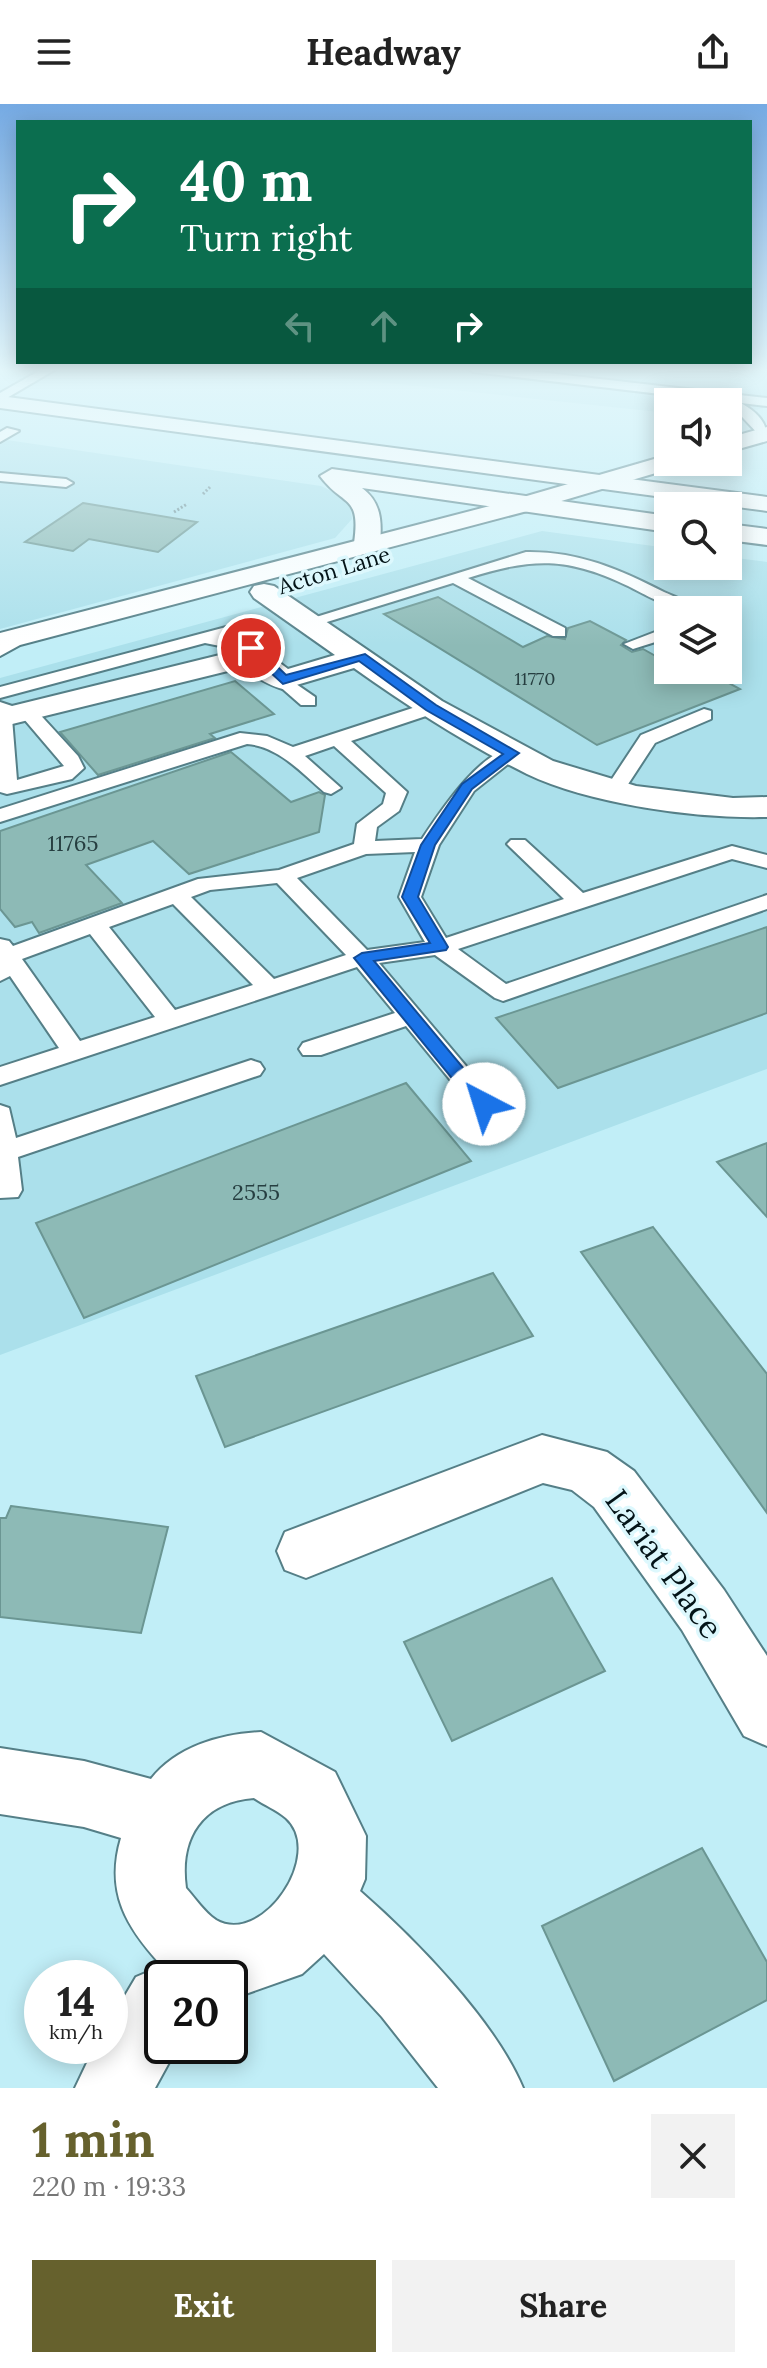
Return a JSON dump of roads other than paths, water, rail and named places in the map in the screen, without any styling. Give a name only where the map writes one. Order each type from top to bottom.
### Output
[{"type":"main road","points":[[448,461],[767,504]]},
{"type":"main road","name":"Acton Lane","points":[[0,647],[10,639],[367,543],[522,505],[654,466]]},
{"type":"main road","points":[[302,472],[654,522]]},
{"type":"main road","points":[[332,476],[364,501],[369,526],[367,543]]},
{"type":"main road","name":"Acton Lane","points":[[0,657],[29,657],[264,592],[510,520],[522,505]]},
{"type":"main road","points":[[742,534],[767,537]]},
{"type":"main road","points":[[264,592],[361,656],[431,708],[541,768],[614,791],[680,803],[733,808],[767,807]]},
{"type":"main road","points":[[7,709],[236,654],[361,656]]},
{"type":"main road","name":"Lariat Place","points":[[306,1551],[542,1459],[587,1469],[614,1489],[636,1516],[703,1610],[767,1714]]},
{"type":"main road","points":[[175,1960],[170,1929],[156,1904],[150,1874],[154,1845],[164,1816],[182,1793],[206,1775],[233,1766],[261,1765],[287,1774],[309,1791],[317,1803],[332,1843],[332,1874],[321,1904],[304,1930],[278,1949],[250,1959],[217,1960]]},
{"type":"main road","points":[[0,1781],[84,1794],[164,1816]]},
{"type":"main road","points":[[321,1904],[354,1932],[408,1992],[485,2088]]},
{"type":"main road","points":[[113,2088],[144,2034]]},
{"type":"lane","points":[[0,477],[66,483]]},
{"type":"lane","points":[[308,622],[524,557],[562,557],[589,563],[659,596]]},
{"type":"lane","points":[[454,577],[559,632]]},
{"type":"lane","points":[[633,644],[654,637]]},
{"type":"lane","points":[[174,646],[236,654]]},
{"type":"lane","points":[[7,709],[174,646],[236,654],[308,701]]},
{"type":"lane","points":[[291,754],[431,708]]},
{"type":"lane","points":[[614,791],[648,739],[704,715]]},
{"type":"lane","points":[[0,816],[254,737],[291,754],[331,788]]},
{"type":"lane","points":[[337,739],[397,792],[392,807],[361,818],[364,848]]},
{"type":"lane","points":[[512,753],[467,787],[428,845],[410,897],[440,947],[503,993],[767,902]]},
{"type":"lane","points":[[518,844],[579,901]]},
{"type":"lane","points":[[74,1051],[3,959],[206,884],[282,876],[364,848],[428,845]]},
{"type":"lane","points":[[0,1076],[362,958],[440,947],[732,852],[767,862]]},
{"type":"lane","points":[[282,876],[362,958],[484,1104]]},
{"type":"lane","points":[[177,895],[269,988]]},
{"type":"lane","points":[[95,925],[170,1020]]},
{"type":"lane","points":[[312,1049],[411,1016]]},
{"type":"lane","points":[[3,1152],[251,1069]]},
{"type":"lane","points":[[0,1114],[8,1190]]}]
